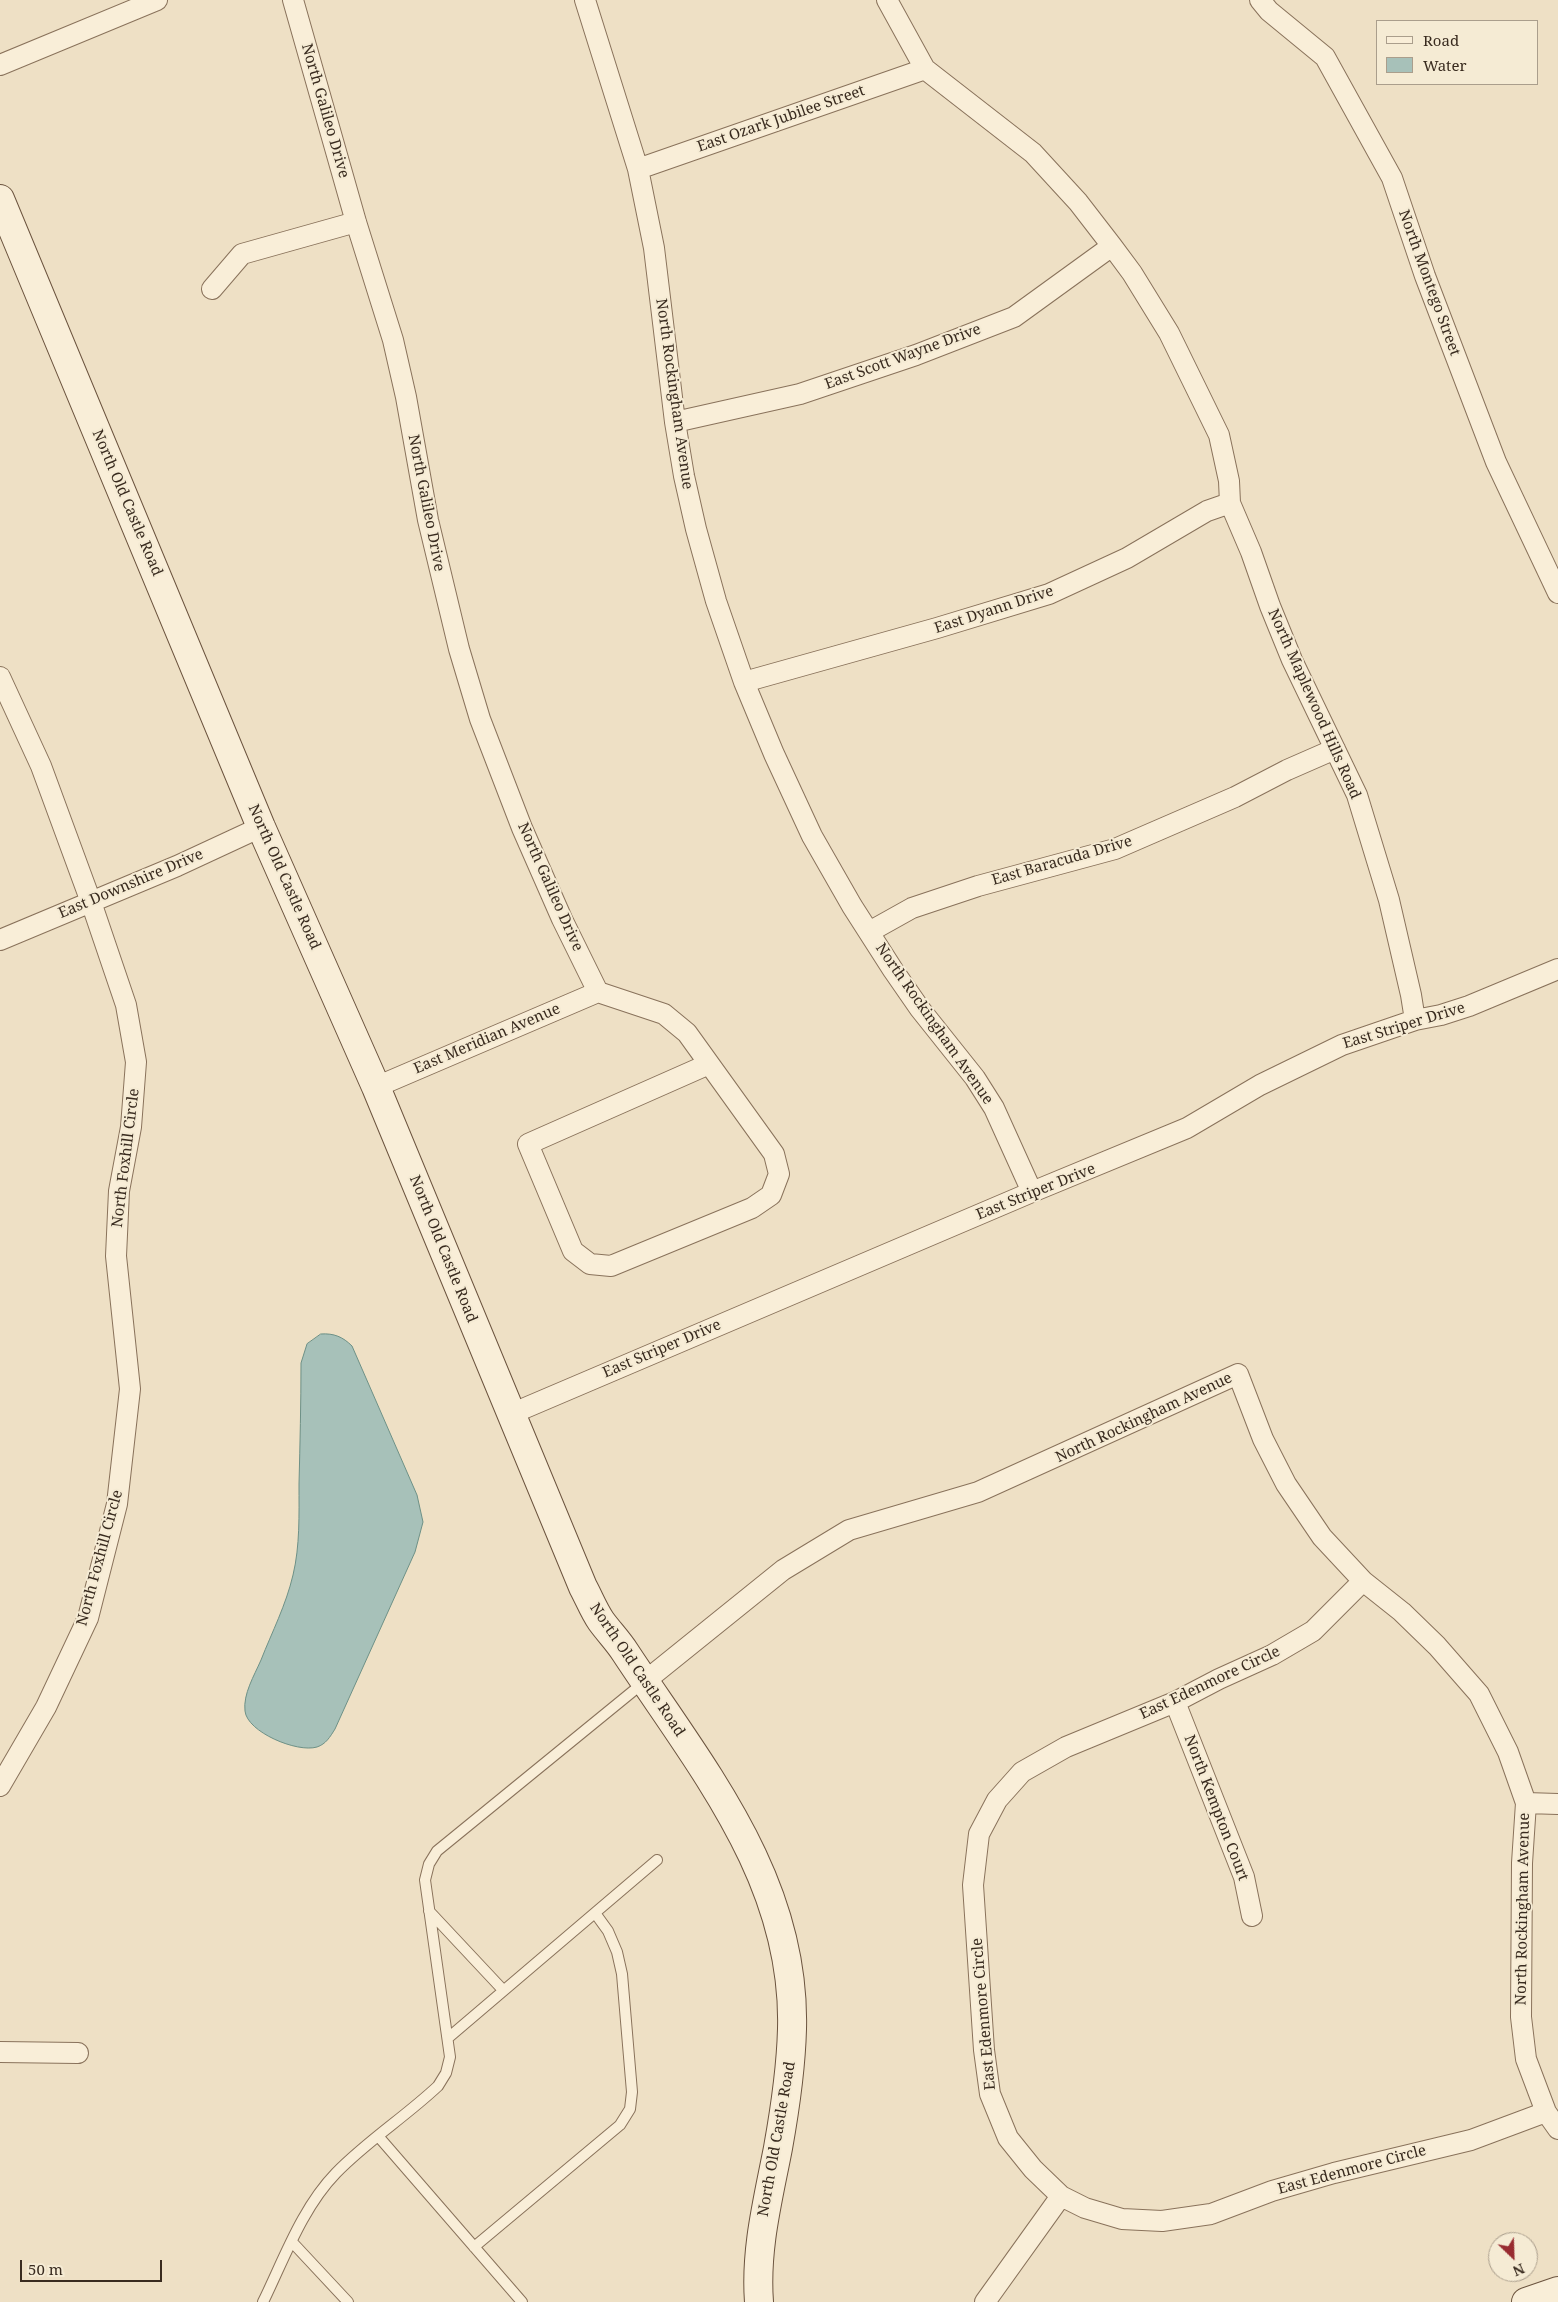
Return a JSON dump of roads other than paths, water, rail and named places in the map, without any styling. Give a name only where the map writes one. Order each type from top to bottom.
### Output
[{"type":"street","points":[[0,65],[158,0]]},
{"type":"street","name":"North Galileo Drive","points":[[293,0],[356,222],[393,340],[406,397],[430,529],[459,649],[480,719],[522,828],[562,919],[598,992]]},
{"type":"street","name":"North Rockingham Avenue","points":[[585,0],[638,169],[654,248],[674,422],[696,529],[716,601],[744,682],[774,754],[812,836],[869,932],[920,1009],[974,1078],[994,1108],[1032,1192]]},
{"type":"street","name":"North Maplewood Hills Road","points":[[887,0],[925,69],[1033,153],[1078,202],[1112,246],[1132,273],[1169,333],[1219,435],[1228,481],[1230,503],[1251,552],[1270,606],[1292,660],[1357,795],[1374,848],[1411,995],[1415,1020]]},
{"type":"street","name":"North Montego Street","points":[[1260,0],[1269,11],[1325,57],[1392,178],[1425,276],[1496,462],[1558,593]]},
{"type":"street","name":"East Ozark Jubilee Street","points":[[638,169],[925,69]]},
{"type":"street","name":"North Old Castle Road","points":[[0,198],[261,827],[376,1087],[583,1587],[600,1620],[624,1650],[719,1792],[745,1838],[765,1880],[779,1925],[790,1979],[792,2027],[790,2075],[764,2210],[756,2273],[759,2302]]},
{"type":"street","points":[[212,289],[242,254],[356,222]]},
{"type":"street","name":"East Scott Wayne Drive","points":[[674,422],[800,394],[916,355],[1014,317],[1112,246]]},
{"type":"street","name":"East Dyann Drive","points":[[744,682],[938,628],[1049,594],[1127,558],[1207,511],[1230,503]]},
{"type":"street","name":"North Foxhill Circle","points":[[0,677],[41,766],[91,902],[126,1005],[136,1062],[131,1127],[119,1191],[116,1256],[130,1389],[117,1504],[88,1618],[46,1707],[0,1786]]},
{"type":"street","name":"East Baracuda Drive","points":[[869,932],[912,908],[978,886],[1115,848],[1235,797],[1287,770],[1335,749]]},
{"type":"street","name":"East Downshire Drive","points":[[0,940],[177,866],[261,827]]},
{"type":"street","name":"East Striper Drive","points":[[511,1414],[1187,1128],[1260,1084],[1334,1049],[1415,1020],[1441,1015],[1469,1006],[1558,969]]},
{"type":"street","points":[[598,992],[664,1014],[687,1033],[774,1154],[780,1174],[771,1195],[752,1208],[611,1266],[590,1264],[573,1251],[528,1144],[709,1064]]},
{"type":"street","name":"East Meridian Avenue","points":[[376,1087],[598,992]]},
{"type":"street","name":"North Rockingham Avenue","points":[[644,1682],[782,1570],[849,1530],[978,1492],[1238,1374],[1264,1439],[1286,1484],[1322,1537],[1363,1581],[1402,1612],[1437,1646],[1479,1694],[1508,1752],[1526,1803],[1522,1863],[1520,2017],[1526,2059],[1546,2112],[1558,2129]]},
{"type":"street","name":"East Edenmore Circle","points":[[1363,1581],[1313,1631],[1272,1655],[1219,1679],[1175,1702],[1066,1746],[1022,1772],[997,1800],[978,1834],[973,1885],[984,2050],[990,2094],[1008,2138],[1033,2169],[1061,2196],[1085,2208],[1122,2219],[1162,2221],[1211,2214],[1272,2191],[1334,2173],[1471,2140],[1546,2112]]},
{"type":"street","name":"North Kempton Court","points":[[1175,1702],[1244,1877],[1252,1916]]},
{"type":"street","points":[[1526,1803],[1558,1804]]},
{"type":"street","points":[[0,2052],[78,2053]]},
{"type":"street","points":[[985,2302],[1061,2196]]},
{"type":"street","points":[[1526,2302],[1558,2291]]},
{"type":"lane","points":[[263,2302],[292,2242],[320,2192],[336,2174],[378,2136],[438,2086],[446,2073],[450,2058],[448,2038],[425,1880],[429,1864],[437,1851],[644,1682]]},
{"type":"lane","points":[[448,2038],[657,1860]]},
{"type":"lane","points":[[428,1910],[503,1990]]},
{"type":"lane","points":[[474,2247],[620,2125],[630,2109],[632,2092],[622,1974],[618,1952],[608,1931],[594,1913]]},
{"type":"lane","points":[[378,2136],[522,2302]]},
{"type":"lane","points":[[292,2242],[348,2302]]},
{"type":"water","points":[[321,1334],[338,1336],[352,1346],[417,1495],[423,1522],[415,1552],[335,1729],[323,1744],[308,1748],[286,1744],[263,1733],[248,1719],[245,1705],[250,1685],[287,1597],[293,1575],[299,1530],[301,1363],[307,1344]]}]
